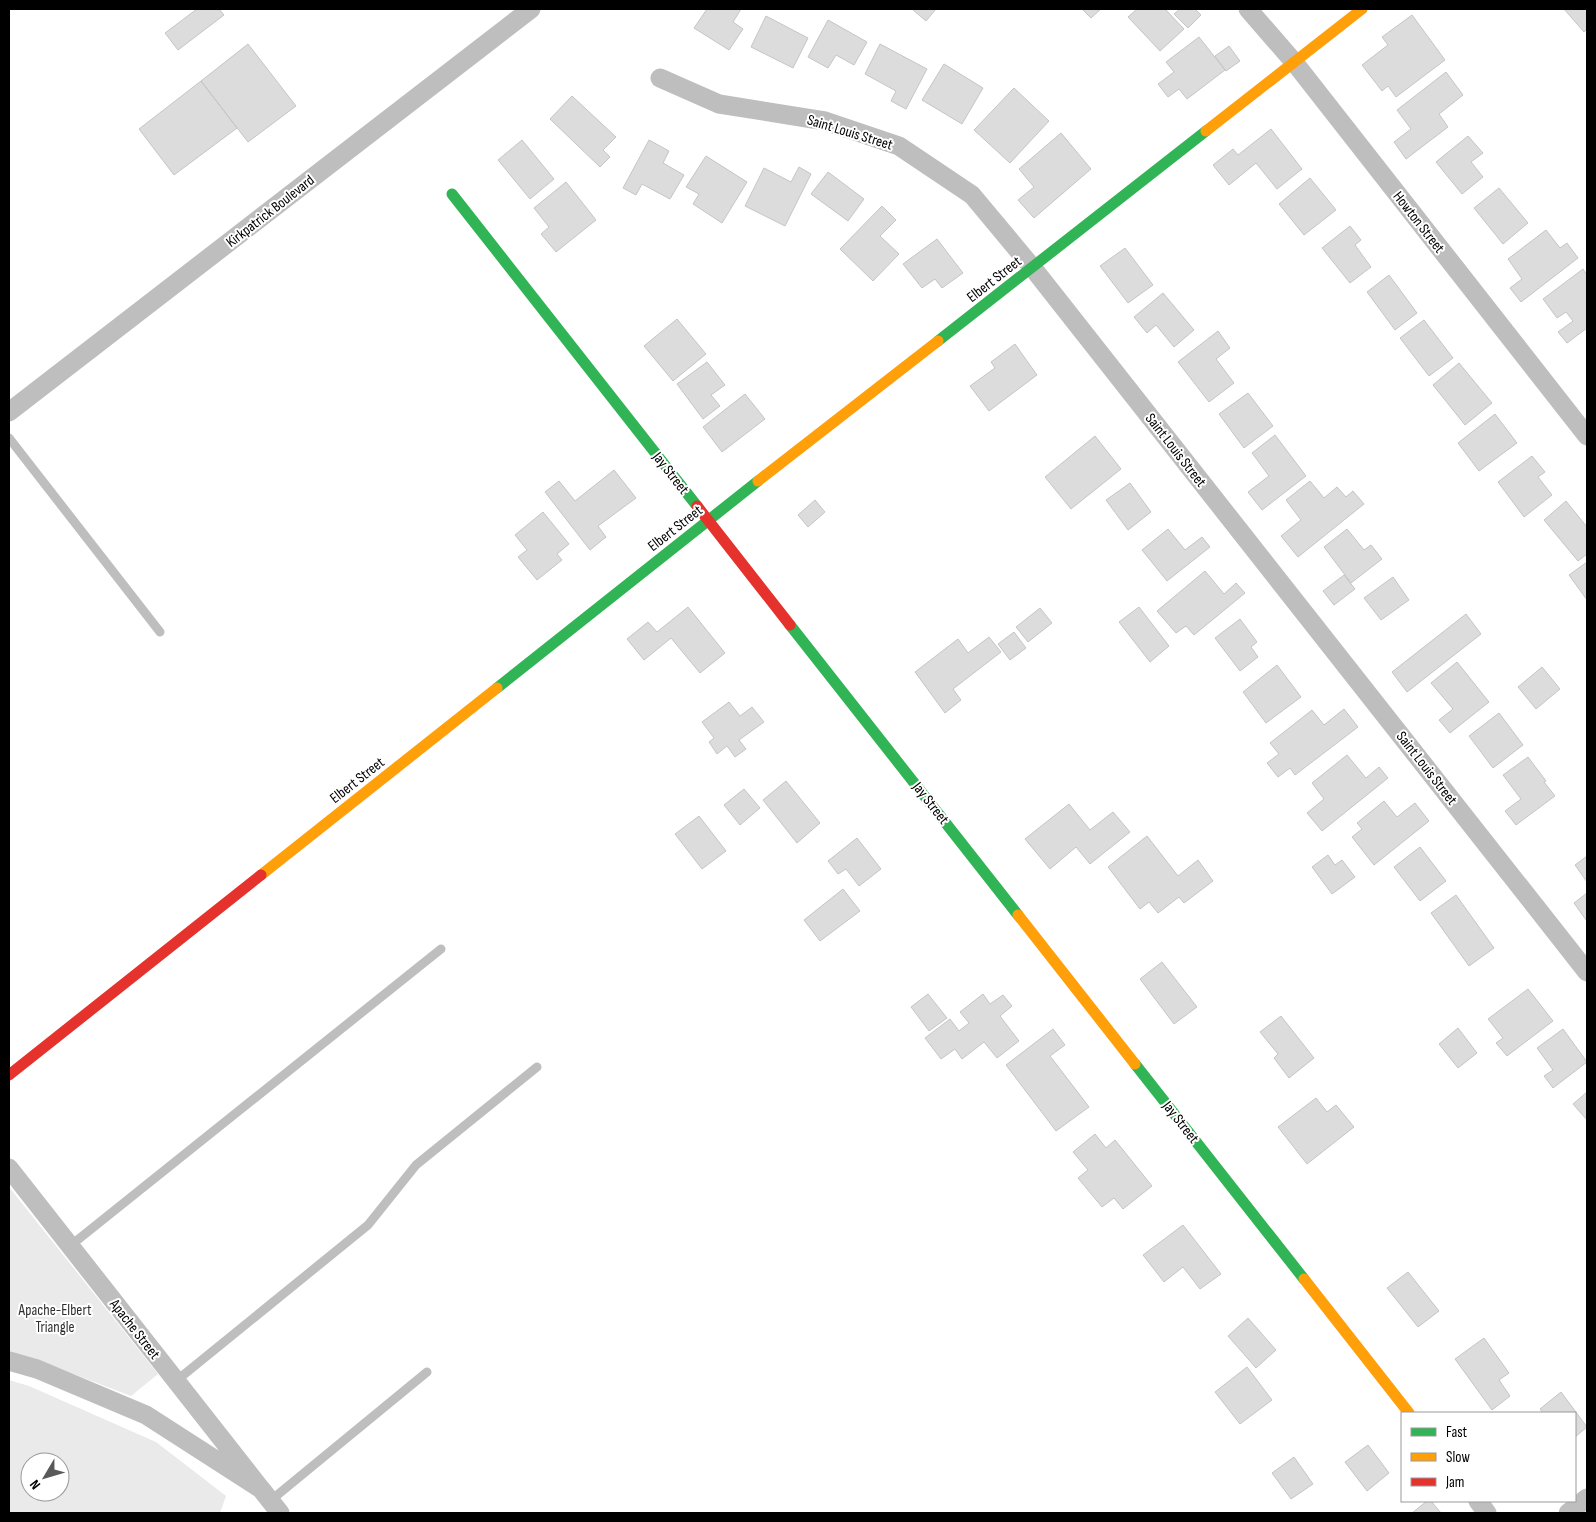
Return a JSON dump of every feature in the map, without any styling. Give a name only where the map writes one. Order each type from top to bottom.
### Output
[{"type":"street","name":"Kirkpatrick Boulevard","points":[[9,412],[531,9]]},
{"type":"street","name":"Howton Street","points":[[1248,9],[1294,62],[1587,436]]},
{"type":"street","name":"Elbert Street","points":[[9,1075],[709,520],[1362,9]]},
{"type":"street","name":"Saint Louis Street","points":[[660,78],[718,104],[825,121],[898,146],[972,195],[1032,267],[1587,972]]},
{"type":"street","name":"Jay Street","points":[[452,194],[1408,1412]]},
{"type":"street","name":"Apache Street","points":[[9,1168],[271,1501]]},
{"type":"street","points":[[9,1361],[37,1369],[146,1415],[271,1501]]},
{"type":"street","points":[[1568,1513],[1587,1498]]},
{"type":"street","points":[[1479,1502],[1487,1513]]},
{"type":"lane","points":[[9,438],[160,632]]},
{"type":"lane","points":[[70,1246],[441,949]]},
{"type":"lane","points":[[176,1381],[368,1225],[416,1165],[537,1067]]},
{"type":"lane","points":[[271,1501],[427,1372]]},
{"type":"green space","name":"Apache-Elbert Triangle","points":[[9,1187],[158,1374],[131,1396],[50,1365],[9,1354]]},
{"type":"green space","points":[[9,1380],[29,1386],[156,1442],[226,1496],[220,1513],[9,1513]]},
{"type":"building","points":[[197,9],[219,9],[224,15],[178,50],[165,33]]},
{"type":"building","points":[[707,9],[741,9],[733,22],[743,29],[729,50],[694,28]]},
{"type":"building","points":[[912,9],[936,9],[926,21]]},
{"type":"building","points":[[1082,9],[1101,9],[1091,18]]},
{"type":"building","points":[[1137,9],[1165,9],[1184,29],[1160,51],[1128,17]]},
{"type":"building","points":[[1180,9],[1195,9],[1201,15],[1188,28],[1174,14]]},
{"type":"building","points":[[1564,9],[1587,9],[1587,29],[1584,32]]},
{"type":"building","points":[[1412,15],[1445,60],[1396,97],[1388,86],[1382,91],[1362,65],[1388,45],[1382,37]]},
{"type":"building","points":[[766,16],[808,38],[793,68],[751,47]]},
{"type":"building","points":[[828,20],[867,42],[854,65],[836,55],[828,68],[808,57]]},
{"type":"building","points":[[1199,37],[1225,70],[1187,99],[1179,89],[1168,97],[1158,84],[1174,72],[1166,62]]},
{"type":"building","points":[[248,44],[296,106],[248,142],[201,81]]},
{"type":"building","points":[[880,44],[927,69],[906,109],[891,101],[896,91],[865,74]]},
{"type":"building","points":[[1229,46],[1240,61],[1226,71],[1215,56]]},
{"type":"building","points":[[944,64],[983,88],[962,124],[922,100]]},
{"type":"building","points":[[1446,72],[1463,95],[1439,114],[1448,127],[1406,159],[1394,142],[1411,129],[1397,110]]},
{"type":"building","points":[[201,81],[237,128],[174,175],[139,129]]},
{"type":"building","points":[[1014,88],[1049,121],[1010,163],[974,130]]},
{"type":"building","points":[[572,96],[616,137],[603,150],[610,157],[600,167],[550,119]]},
{"type":"building","points":[[1271,129],[1302,169],[1277,189],[1256,163],[1229,185],[1213,165],[1233,149],[1238,155]]},
{"type":"building","points":[[1061,133],[1091,169],[1034,218],[1018,200],[1034,187],[1019,169]]},
{"type":"building","points":[[1468,136],[1483,153],[1471,162],[1483,177],[1462,194],[1436,162]]},
{"type":"building","points":[[522,140],[554,179],[530,199],[498,160]]},
{"type":"building","points":[[649,140],[669,151],[663,163],[684,175],[670,199],[642,184],[636,195],[623,188]]},
{"type":"building","points":[[706,156],[747,182],[722,223],[693,204],[699,194],[686,187]]},
{"type":"building","points":[[799,167],[811,174],[785,226],[745,206],[764,168],[791,182]]},
{"type":"building","points":[[828,172],[864,199],[848,221],[811,194]]},
{"type":"building","points":[[1310,178],[1336,210],[1304,235],[1279,204]]},
{"type":"building","points":[[566,182],[596,220],[556,252],[541,234],[549,227],[534,208]]},
{"type":"building","points":[[1499,188],[1528,223],[1503,244],[1474,208]]},
{"type":"building","points":[[882,206],[896,220],[880,236],[899,254],[873,281],[840,249]]},
{"type":"building","points":[[1350,226],[1361,240],[1355,245],[1371,267],[1350,283],[1322,248]]},
{"type":"building","points":[[1546,230],[1560,248],[1567,243],[1578,258],[1521,302],[1510,288],[1522,279],[1508,259]]},
{"type":"building","points":[[937,239],[963,273],[942,288],[935,279],[922,288],[903,264]]},
{"type":"building","points":[[1125,248],[1153,285],[1128,303],[1100,266]]},
{"type":"building","points":[[1583,269],[1587,275],[1587,328],[1567,343],[1558,332],[1573,321],[1566,312],[1557,318],[1543,299]]},
{"type":"building","points":[[1389,275],[1417,313],[1395,330],[1367,292]]},
{"type":"building","points":[[1163,293],[1194,330],[1174,347],[1156,325],[1147,333],[1134,317]]},
{"type":"building","points":[[677,319],[706,354],[673,381],[644,346]]},
{"type":"building","points":[[1424,320],[1453,358],[1429,376],[1400,338]]},
{"type":"building","points":[[1218,331],[1230,348],[1216,359],[1234,383],[1209,402],[1178,362]]},
{"type":"building","points":[[1015,344],[1037,375],[989,411],[970,386],[995,368],[991,362]]},
{"type":"building","points":[[707,362],[725,385],[711,395],[720,406],[703,419],[677,384]]},
{"type":"building","points":[[1459,363],[1492,403],[1465,425],[1433,385]]},
{"type":"building","points":[[1248,393],[1273,426],[1244,448],[1219,414]]},
{"type":"building","points":[[745,394],[765,419],[722,452],[703,427]]},
{"type":"building","points":[[1495,414],[1517,443],[1479,471],[1458,443]]},
{"type":"building","points":[[1275,435],[1306,476],[1262,510],[1248,492],[1269,476],[1252,453]]},
{"type":"building","points":[[1095,436],[1121,469],[1071,509],[1045,477]]},
{"type":"building","points":[[1532,456],[1545,472],[1538,477],[1552,495],[1524,517],[1498,482]]},
{"type":"building","points":[[614,470],[636,498],[598,526],[606,537],[590,550],[545,492],[559,481],[575,501]]},
{"type":"building","points":[[1310,481],[1324,498],[1337,487],[1346,497],[1353,491],[1364,504],[1298,557],[1281,536],[1301,520],[1286,500]]},
{"type":"building","points":[[1130,483],[1151,512],[1128,530],[1106,500]]},
{"type":"building","points":[[815,500],[825,512],[808,527],[798,515]]},
{"type":"building","points":[[1566,501],[1587,527],[1587,554],[1578,561],[1544,520]]},
{"type":"building","points":[[543,512],[569,544],[557,554],[562,560],[537,580],[518,557],[527,550],[515,535]]},
{"type":"building","points":[[1168,529],[1185,550],[1202,537],[1210,547],[1167,581],[1142,550]]},
{"type":"building","points":[[1347,529],[1364,550],[1371,545],[1382,559],[1351,583],[1324,547]]},
{"type":"building","points":[[1587,562],[1587,600],[1569,575]]},
{"type":"building","points":[[1205,571],[1224,594],[1236,583],[1245,593],[1194,635],[1186,626],[1176,633],[1157,611]]},
{"type":"building","points":[[1344,575],[1355,589],[1334,605],[1323,591]]},
{"type":"building","points":[[1393,577],[1409,600],[1381,620],[1364,598]]},
{"type":"building","points":[[688,607],[725,653],[700,673],[671,638],[644,660],[627,639],[648,622],[657,632]]},
{"type":"building","points":[[1139,607],[1169,646],[1150,662],[1119,622]]},
{"type":"building","points":[[1040,608],[1052,623],[1028,642],[1016,627]]},
{"type":"building","points":[[1466,614],[1481,634],[1407,692],[1392,672]]},
{"type":"building","points":[[1240,619],[1257,642],[1251,647],[1258,657],[1240,671],[1215,638]]},
{"type":"building","points":[[1014,632],[1026,648],[1010,660],[998,644]]},
{"type":"building","points":[[989,637],[1001,652],[953,689],[961,700],[945,713],[915,672],[958,639],[968,653]]},
{"type":"building","points":[[1457,662],[1489,702],[1450,733],[1439,720],[1453,709],[1431,683]]},
{"type":"building","points":[[1277,665],[1301,697],[1266,723],[1243,692]]},
{"type":"building","points":[[1542,667],[1560,689],[1536,709],[1518,687]]},
{"type":"building","points":[[729,702],[740,716],[752,707],[764,722],[739,740],[746,749],[735,757],[727,746],[717,754],[709,742],[714,738],[702,722]]},
{"type":"building","points":[[1344,709],[1358,727],[1295,775],[1290,768],[1278,777],[1267,763],[1279,754],[1270,743],[1312,710],[1324,725]]},
{"type":"building","points":[[1499,713],[1523,745],[1493,768],[1469,736]]},
{"type":"building","points":[[1347,755],[1366,778],[1379,767],[1388,778],[1322,831],[1307,813],[1324,799],[1312,783]]},
{"type":"building","points":[[1528,757],[1555,796],[1516,825],[1505,811],[1521,799],[1503,775]]},
{"type":"building","points":[[786,781],[820,823],[797,843],[763,800]]},
{"type":"building","points":[[744,789],[760,808],[740,825],[724,805]]},
{"type":"building","points":[[1384,801],[1397,817],[1415,803],[1429,821],[1374,865],[1352,837],[1362,829],[1357,823]]},
{"type":"building","points":[[1069,804],[1090,830],[1113,812],[1130,832],[1090,864],[1076,847],[1050,869],[1025,839]]},
{"type":"building","points":[[699,816],[726,851],[702,869],[675,834]]},
{"type":"building","points":[[1147,836],[1178,876],[1198,860],[1213,881],[1184,903],[1179,897],[1158,913],[1149,902],[1140,909],[1108,867]]},
{"type":"building","points":[[857,838],[881,869],[859,886],[846,869],[838,874],[828,861]]},
{"type":"building","points":[[1420,847],[1446,881],[1420,901],[1394,867]]},
{"type":"building","points":[[1328,855],[1335,865],[1342,860],[1355,877],[1332,894],[1312,867]]},
{"type":"building","points":[[1587,856],[1587,882],[1575,865]]},
{"type":"building","points":[[843,889],[860,911],[820,941],[804,920]]},
{"type":"building","points":[[1587,893],[1587,919],[1586,920],[1574,903]]},
{"type":"building","points":[[1456,895],[1494,948],[1469,966],[1431,913]]},
{"type":"building","points":[[1162,962],[1197,1007],[1174,1024],[1140,979]]},
{"type":"building","points":[[1528,989],[1553,1021],[1507,1056],[1496,1043],[1503,1038],[1488,1019]]},
{"type":"building","points":[[928,994],[947,1018],[929,1031],[911,1007]]},
{"type":"building","points":[[983,994],[990,1004],[1003,995],[1012,1006],[1000,1016],[1019,1041],[997,1058],[984,1042],[962,1059],[955,1049],[941,1059],[925,1038],[950,1019],[959,1031],[969,1023],[960,1012]]},
{"type":"building","points":[[1281,1016],[1314,1058],[1289,1078],[1274,1058],[1278,1054],[1260,1032]]},
{"type":"building","points":[[1458,1028],[1477,1053],[1458,1068],[1439,1044]]},
{"type":"building","points":[[1053,1029],[1065,1045],[1050,1056],[1089,1107],[1056,1131],[1006,1065]]},
{"type":"building","points":[[1563,1029],[1587,1062],[1553,1088],[1544,1076],[1553,1070],[1537,1048]]},
{"type":"building","points":[[1587,1092],[1587,1120],[1573,1104]]},
{"type":"building","points":[[1316,1098],[1327,1112],[1336,1105],[1354,1127],[1307,1164],[1278,1127]]},
{"type":"building","points":[[1095,1134],[1106,1148],[1115,1140],[1152,1186],[1123,1209],[1114,1198],[1102,1207],[1078,1178],[1088,1170],[1073,1152]]},
{"type":"building","points":[[1183,1225],[1221,1274],[1200,1289],[1183,1267],[1164,1282],[1143,1255]]},
{"type":"building","points":[[1408,1272],[1439,1311],[1418,1327],[1387,1288]]},
{"type":"building","points":[[1248,1318],[1276,1350],[1256,1368],[1228,1336]]},
{"type":"building","points":[[1484,1338],[1509,1373],[1499,1380],[1510,1396],[1492,1410],[1455,1359]]},
{"type":"building","points":[[1247,1367],[1272,1400],[1240,1424],[1215,1392]]},
{"type":"building","points":[[1561,1392],[1576,1412],[1542,1412],[1540,1409]]},
{"type":"building","points":[[1576,1412],[1587,1427],[1576,1436]]},
{"type":"building","points":[[1368,1445],[1389,1473],[1367,1491],[1345,1462]]},
{"type":"building","points":[[1294,1457],[1313,1484],[1291,1499],[1272,1473]]},
{"type":"building","points":[[1426,1502],[1432,1502],[1441,1513],[1412,1513]]},
{"type":"traffic: fast","points":[[938,341],[1206,131]]},
{"type":"traffic: fast","points":[[452,194],[697,506]]},
{"type":"traffic: fast","points":[[497,688],[758,481]]},
{"type":"traffic: fast","points":[[790,625],[1018,915]]},
{"type":"traffic: fast","points":[[1135,1064],[1304,1279]]},
{"type":"traffic: slow","points":[[1206,131],[1362,9]]},
{"type":"traffic: slow","points":[[758,481],[938,341]]},
{"type":"traffic: slow","points":[[261,875],[497,688]]},
{"type":"traffic: slow","points":[[1018,915],[1135,1064]]},
{"type":"traffic: slow","points":[[1304,1279],[1408,1412]]},
{"type":"traffic: jam","points":[[697,506],[790,625]]},
{"type":"traffic: jam","points":[[9,1075],[261,875]]}]
